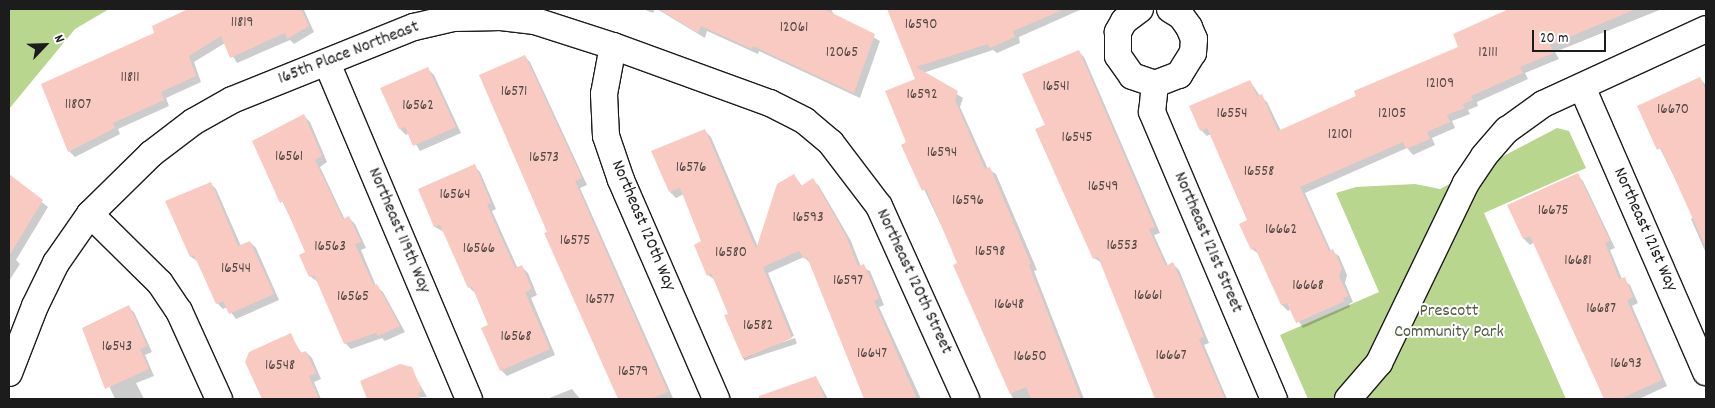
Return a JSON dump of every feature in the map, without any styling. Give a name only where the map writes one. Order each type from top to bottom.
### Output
[{"type":"street","points":[[1140,9],[1124,21],[1118,32],[1118,56],[1132,76],[1154,84],[1179,76],[1193,53],[1194,39],[1189,27],[1181,16],[1170,9]]},
{"type":"street","name":"165th Place Northeast","points":[[9,373],[35,306],[56,263],[90,214],[151,154],[192,122],[232,100],[414,27],[454,18],[538,15],[613,46],[770,103],[805,121],[831,143],[853,169]]},
{"type":"street","points":[[1348,399],[1379,363],[1466,183],[1484,156],[1507,130],[1543,104],[1706,29]]},
{"type":"street","name":"Northeast 120th Way","points":[[613,46],[604,94],[606,136],[621,180],[716,399]]},
{"type":"street","name":"Northeast 119th Way","points":[[327,63],[469,399]]},
{"type":"street","name":"Northeast 121st Street","points":[[1154,84],[1152,112],[1274,399]]},
{"type":"street","name":"Northeast 121st Way","points":[[1582,87],[1706,372]]},
{"type":"street","name":"Northeast 120th Street","points":[[853,169],[879,206],[896,238],[966,399]]},
{"type":"street","points":[[90,214],[160,283],[179,311],[218,399]]},
{"type":"green space","points":[[9,9],[109,9],[75,29],[9,109]]},
{"type":"green space","name":"Prescott Community Park","points":[[1557,128],[1569,131],[1586,168],[1484,213],[1566,399],[1308,399],[1280,335],[1379,292],[1336,193],[1356,187],[1415,184],[1440,189]]},
{"type":"building","points":[[188,9],[301,9],[309,26],[287,39],[285,33],[230,58],[221,36],[189,56],[196,76],[161,92],[164,100],[113,123],[115,128],[68,152],[41,84],[154,33],[152,26]]},
{"type":"building","points":[[659,9],[824,9],[875,34],[854,93],[753,46],[752,49],[701,26],[698,33]]},
{"type":"building","points":[[887,9],[1065,9],[1013,31],[1015,37],[990,48],[988,44],[916,67],[958,91],[955,100],[985,169],[990,167],[1031,264],[1029,265],[1081,399],[1031,399],[1026,387],[1010,394],[953,265],[957,263],[926,189],[922,191],[901,145],[906,142],[885,91],[915,79]]},
{"type":"building","points":[[1509,9],[1636,9],[1550,45],[1554,53],[1520,67],[1523,73],[1471,96],[1473,100],[1463,104],[1465,108],[1447,115],[1450,122],[1427,132],[1430,139],[1406,149],[1403,142],[1300,187],[1329,251],[1333,249],[1342,268],[1339,276],[1348,296],[1343,298],[1345,301],[1296,323],[1287,303],[1281,305],[1255,248],[1251,250],[1239,224],[1247,220],[1207,128],[1200,131],[1189,106],[1250,80],[1257,96],[1262,94],[1278,131],[1356,96],[1354,91],[1458,47],[1453,34]]},
{"type":"building","points":[[1079,50],[1155,227],[1149,229],[1166,266],[1173,262],[1183,285],[1204,337],[1199,339],[1225,399],[1155,399],[1098,257],[1093,259],[1035,129],[1045,125],[1022,74]]},
{"type":"building","points":[[525,55],[582,178],[575,181],[668,392],[651,399],[618,399],[544,233],[547,232],[479,75]]},
{"type":"building","points":[[428,67],[456,127],[413,146],[405,127],[399,129],[380,88]]},
{"type":"building","points":[[1700,77],[1706,91],[1706,248],[1661,148],[1657,150],[1637,106]]},
{"type":"building","points":[[304,114],[322,156],[315,160],[343,219],[349,216],[361,242],[355,244],[374,286],[377,284],[400,326],[378,336],[376,333],[344,344],[314,275],[309,277],[299,255],[305,252],[283,201],[280,203],[252,141]]},
{"type":"building","points":[[705,129],[756,249],[777,184],[794,174],[801,186],[813,178],[845,234],[858,266],[864,264],[879,298],[874,301],[917,399],[864,399],[807,257],[804,259],[799,251],[763,267],[792,338],[743,359],[724,315],[728,314],[711,273],[707,276],[694,245],[701,241],[680,188],[669,192],[651,151]]},
{"type":"building","points":[[475,164],[491,203],[487,205],[515,268],[522,265],[532,289],[525,292],[550,349],[500,371],[481,328],[488,325],[472,286],[468,288],[440,225],[434,227],[418,189]]},
{"type":"building","points":[[1578,173],[1610,241],[1605,243],[1619,279],[1625,277],[1633,297],[1627,300],[1662,380],[1620,399],[1604,399],[1530,236],[1523,239],[1507,205]]},
{"type":"building","points":[[9,174],[43,200],[9,256]]},
{"type":"building","points":[[211,182],[238,246],[250,241],[274,294],[229,314],[223,301],[216,304],[194,255],[190,257],[165,201]]},
{"type":"building","points":[[129,305],[147,346],[140,349],[149,369],[105,389],[82,328]]},
{"type":"building","points":[[291,333],[300,353],[306,351],[316,373],[309,376],[319,399],[262,399],[245,362],[249,352]]},
{"type":"building","points":[[400,364],[412,367],[422,391],[418,393],[421,399],[367,399],[360,381]]},
{"type":"building","points":[[816,376],[825,399],[759,399],[759,396]]}]
